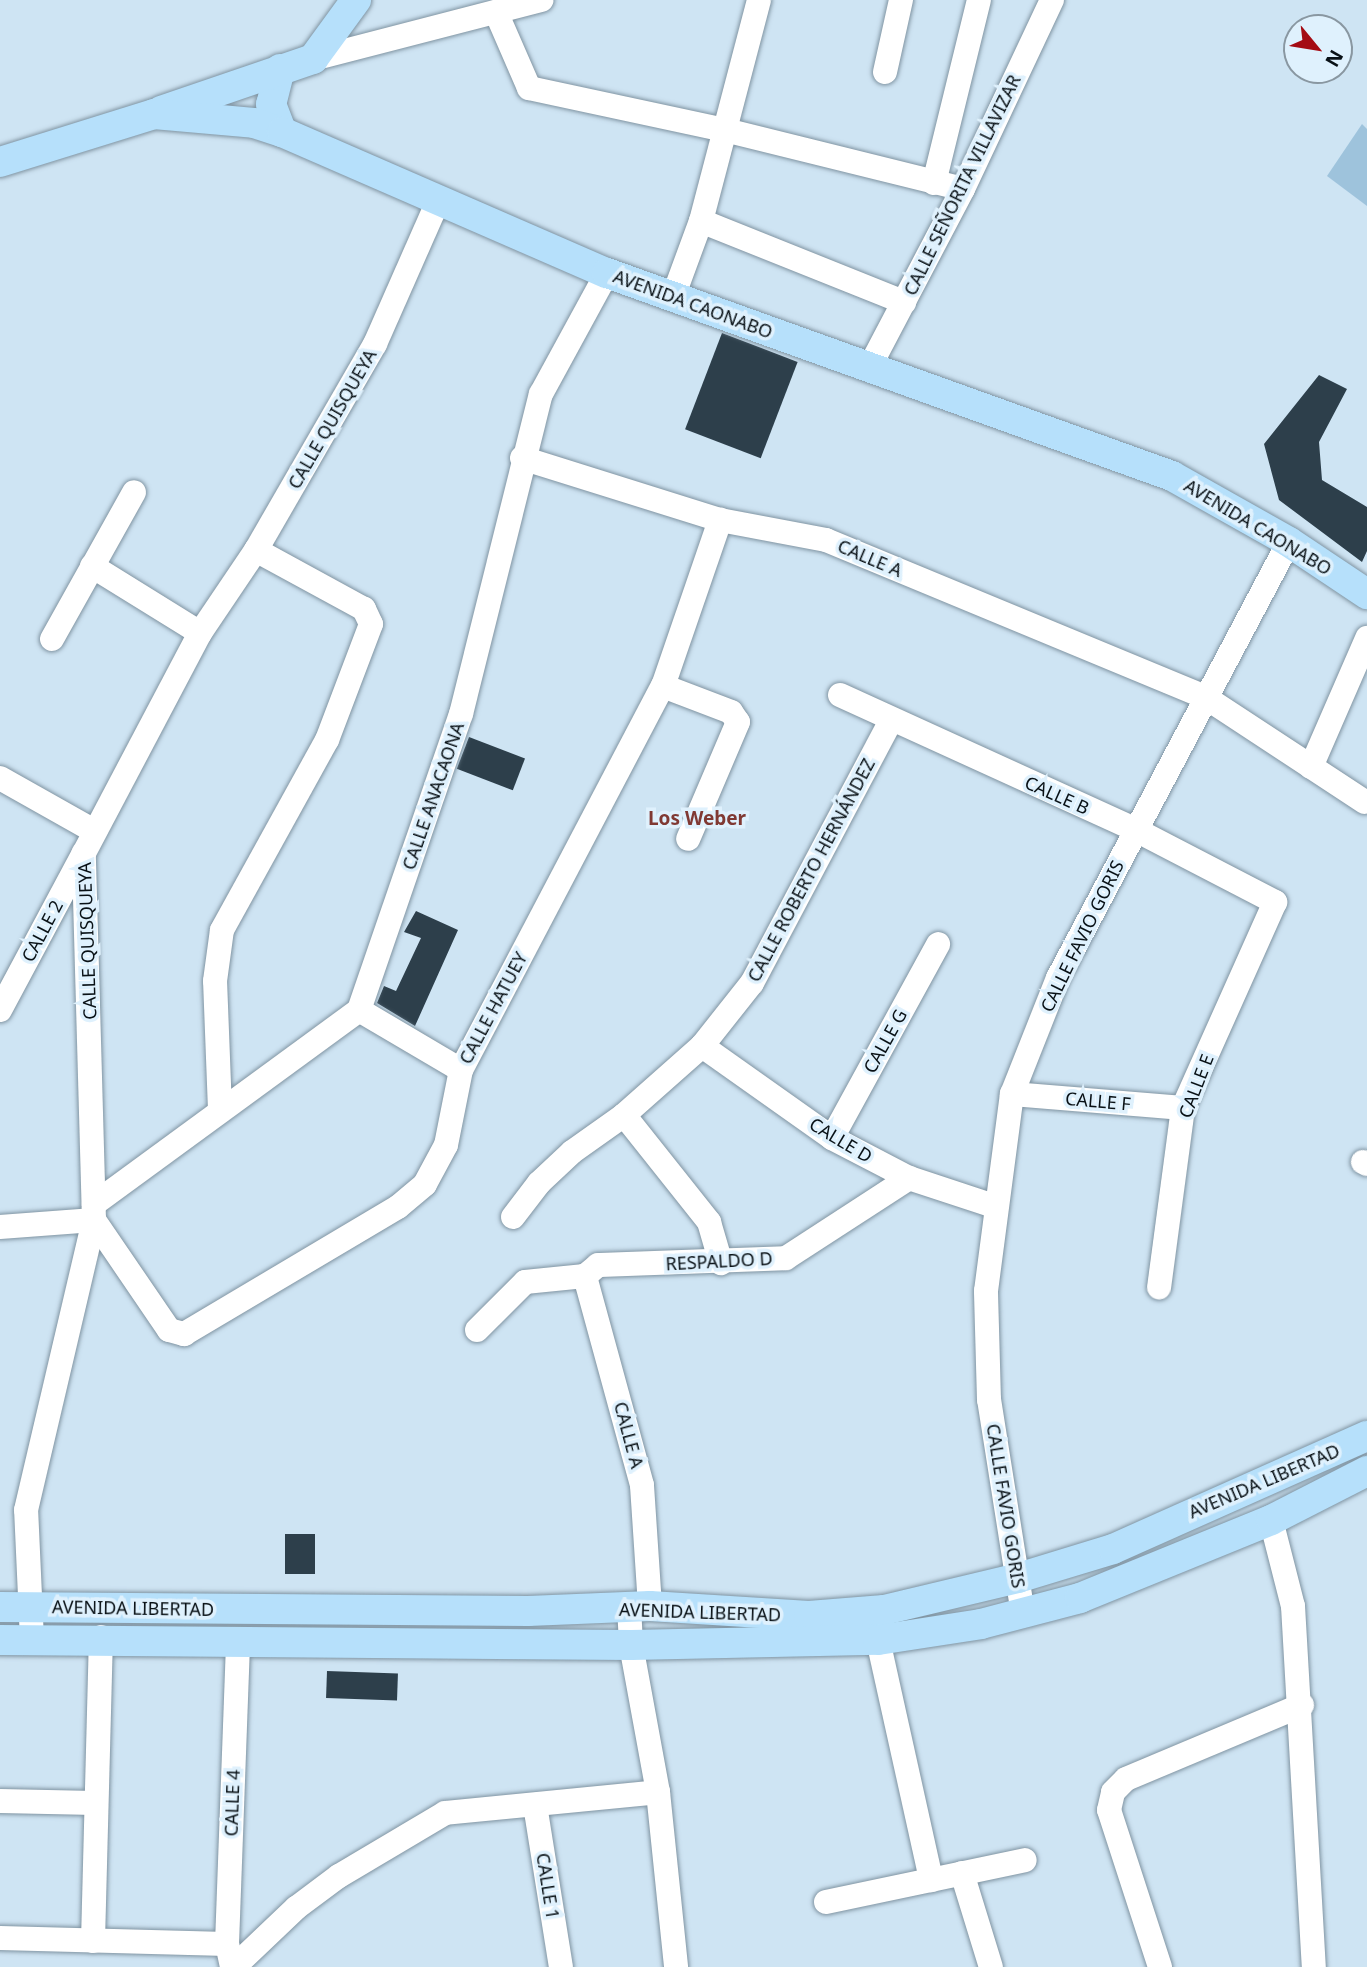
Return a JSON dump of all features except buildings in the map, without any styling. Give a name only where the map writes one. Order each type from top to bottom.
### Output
[{"type":"main road","points":[[154,114],[313,59],[356,0]]},
{"type":"main road","points":[[281,69],[271,104],[282,132]]},
{"type":"main road","name":"AVENIDA CAONABO","points":[[0,162],[154,114],[254,123],[282,132],[607,273],[1172,477],[1289,542],[1367,594]]},
{"type":"main road","name":"AVENIDA LIBERTAD","points":[[0,1607],[528,1611],[639,1606],[822,1615],[884,1610],[1018,1578],[1112,1549],[1367,1436]]},
{"type":"main road","name":"AVENIDA LIBERTAD","points":[[0,1640],[101,1637],[631,1645],[878,1640],[1023,1614],[1080,1598],[1271,1520],[1367,1471]]},
{"type":"street","points":[[313,59],[541,0]]},
{"type":"street","points":[[673,298],[701,221],[760,0]]},
{"type":"street","points":[[885,72],[901,0]]},
{"type":"street","points":[[934,183],[979,0]]},
{"type":"street","name":"CALLE SEÑORITA VILLAVIZAR","points":[[869,368],[963,189],[1052,0]]},
{"type":"street","points":[[496,12],[529,88],[725,130],[963,189]]},
{"type":"street","name":"CALLE QUISQUEYA","points":[[32,1640],[26,1510],[94,1212],[89,842],[200,633],[256,550],[375,344],[439,199]]},
{"type":"street","points":[[701,221],[904,302]]},
{"type":"street","name":"CALLE ANACAONA","points":[[359,1010],[461,714],[541,394],[607,273]]},
{"type":"street","name":"CALLE A","points":[[523,458],[720,520],[826,540],[1205,697],[1365,802]]},
{"type":"street","points":[[52,639],[134,492]]},
{"type":"street","name":"CALLE HATUEY","points":[[94,1212],[169,1330],[184,1334],[398,1208],[425,1184],[446,1145],[461,1070],[663,686],[720,520]]},
{"type":"street","name":"CALLE FAVIO GORIS","points":[[1023,1614],[989,1400],[986,1291],[994,1206],[1012,1094],[1058,978],[1289,542]]},
{"type":"street","points":[[220,1110],[215,981],[222,929],[327,740],[371,624],[364,609],[256,550]]},
{"type":"street","points":[[92,566],[200,633]]},
{"type":"street","points":[[1311,767],[1367,638]]},
{"type":"street","points":[[663,686],[731,712],[738,722],[688,839]]},
{"type":"street","name":"CALLE B","points":[[840,695],[1136,830],[1272,898]]},
{"type":"street","name":"CALLE ROBERTO HERNÁNDEZ","points":[[513,1217],[539,1183],[572,1152],[624,1115],[702,1046],[752,983],[891,720]]},
{"type":"street","points":[[0,778],[89,842]]},
{"type":"street","name":"CALLE 2","points":[[0,1010],[89,842]]},
{"type":"street","name":"CALLE E","points":[[1159,1287],[1183,1108],[1275,907],[1272,898]]},
{"type":"street","name":"CALLE G","points":[[832,1138],[938,943]]},
{"type":"street","points":[[0,1227],[94,1212],[220,1110],[359,1010],[461,1070]]},
{"type":"street","name":"CALLE D","points":[[702,1046],[832,1138],[909,1178],[994,1206]]},
{"type":"street","name":"CALLE F","points":[[1012,1094],[1183,1108]]},
{"type":"street","points":[[624,1115],[709,1222],[721,1263]]},
{"type":"street","name":"RESPALDO D","points":[[477,1330],[525,1282],[588,1273],[598,1265],[721,1263],[786,1258],[909,1178]]},
{"type":"street","name":"CALLE A","points":[[588,1273],[642,1485],[639,1606],[631,1645],[658,1792],[676,1967]]},
{"type":"street","points":[[1271,1520],[1293,1606],[1302,1705],[1314,1967]]},
{"type":"street","points":[[93,1941],[101,1637]]},
{"type":"street","name":"CALLE 4","points":[[231,1959],[237,1639]]},
{"type":"street","points":[[878,1640],[932,1880]]},
{"type":"street","points":[[1160,1967],[1109,1810],[1113,1793],[1126,1779],[1302,1705]]},
{"type":"street","points":[[0,1938],[93,1941],[231,1959],[339,1876],[445,1812],[658,1792]]},
{"type":"street","points":[[0,1801],[95,1803]]},
{"type":"street","name":"CALLE 1","points":[[534,1805],[561,1967]]},
{"type":"street","points":[[826,1902],[1025,1860]]},
{"type":"street","points":[[962,1873],[991,1967]]},
{"type":"shaded area","points":[[1362,124],[1367,129],[1367,206],[1327,176]]},
{"type":"district","name":"Los Weber","points":[[697,819]]}]
